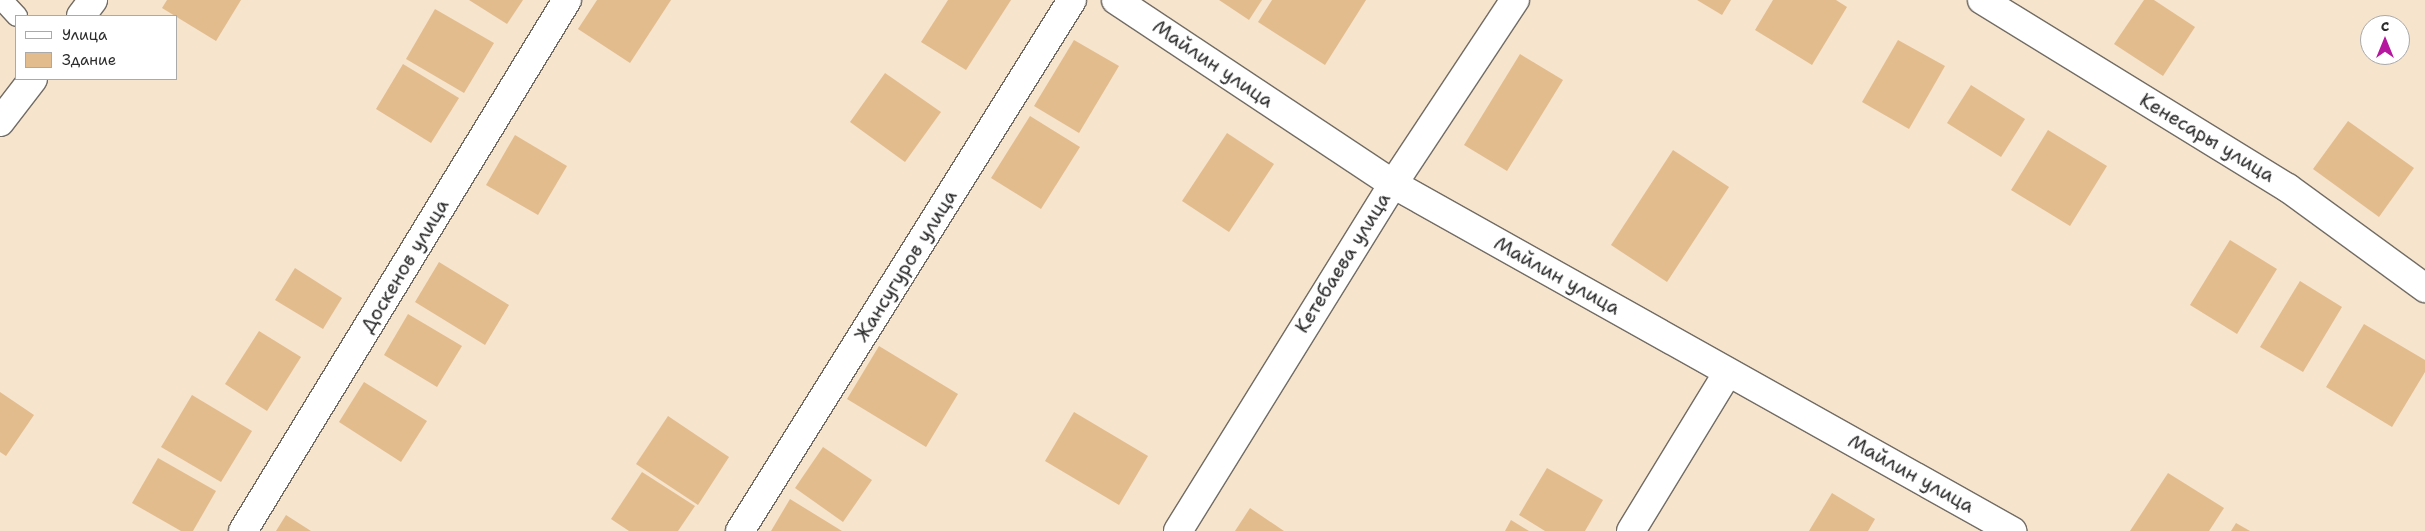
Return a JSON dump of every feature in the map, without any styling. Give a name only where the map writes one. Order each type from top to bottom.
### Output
[{"type":"street","points":[[82,15],[93,0]]},
{"type":"street","name":"Доскенов улица","points":[[242,531],[567,0]]},
{"type":"street","name":"Жансугуров улица","points":[[740,531],[1072,0]]},
{"type":"street","name":"Майлин улица","points":[[1116,0],[1392,184],[2012,531]]},
{"type":"street","name":"Кетебаева улица","points":[[1178,531],[1392,184],[1515,0]]},
{"type":"street","name":"Кенесары улица","points":[[1982,0],[2288,188],[2425,288]]},
{"type":"street","points":[[0,122],[32,80]]},
{"type":"street","points":[[1631,531],[1728,372]]},
{"type":"lane","points":[[2,0],[16,15]]},
{"type":"building","points":[[167,0],[241,0],[216,41],[178,18],[178,15],[173,15],[162,8]]},
{"type":"building","points":[[469,0],[523,0],[507,24]]},
{"type":"building","points":[[597,0],[671,0],[630,63],[578,29]]},
{"type":"building","points":[[948,0],[1011,0],[966,70],[921,42]]},
{"type":"building","points":[[1219,0],[1262,0],[1249,20]]},
{"type":"building","points":[[1272,0],[1366,0],[1325,65],[1258,22]]},
{"type":"building","points":[[1697,0],[1731,0],[1722,15]]},
{"type":"building","points":[[1773,0],[1836,0],[1847,7],[1812,65],[1755,30]]},
{"type":"building","points":[[2144,0],[2154,0],[2195,27],[2163,76],[2114,44]]},
{"type":"building","points":[[435,9],[494,43],[464,93],[406,59]]},
{"type":"building","points":[[1074,40],[1119,66],[1079,133],[1034,106]]},
{"type":"building","points":[[1898,40],[1945,66],[1909,129],[1862,102]]},
{"type":"building","points":[[1520,54],[1563,80],[1507,171],[1464,145]]},
{"type":"building","points":[[403,64],[459,98],[431,143],[376,109]]},
{"type":"building","points":[[885,73],[941,112],[905,162],[850,122]]},
{"type":"building","points":[[1971,85],[2025,119],[2001,157],[1947,123]]},
{"type":"building","points":[[1030,116],[1080,147],[1041,209],[991,178]]},
{"type":"building","points":[[2348,121],[2414,168],[2379,217],[2313,169]]},
{"type":"building","points":[[2048,130],[2107,166],[2070,226],[2011,190]]},
{"type":"building","points":[[1227,133],[1274,164],[1229,232],[1182,201]]},
{"type":"building","points":[[515,135],[567,166],[538,215],[486,185]]},
{"type":"building","points":[[1673,150],[1729,187],[1667,282],[1611,245]]},
{"type":"building","points":[[2230,240],[2277,269],[2237,334],[2190,305]]},
{"type":"building","points":[[439,262],[509,305],[485,345],[415,302]]},
{"type":"building","points":[[295,268],[342,298],[323,329],[275,300]]},
{"type":"building","points":[[2300,281],[2342,307],[2303,372],[2260,347]]},
{"type":"building","points":[[408,314],[462,346],[437,387],[384,355]]},
{"type":"building","points":[[2364,324],[2425,360],[2425,372],[2392,427],[2326,387]]},
{"type":"building","points":[[259,331],[301,357],[267,411],[225,384]]},
{"type":"building","points":[[879,346],[958,394],[926,447],[847,399]]},
{"type":"building","points":[[364,382],[427,421],[401,462],[339,422]]},
{"type":"building","points":[[0,392],[34,415],[6,456],[0,452]]},
{"type":"building","points":[[192,395],[252,431],[221,482],[161,447]]},
{"type":"building","points":[[1074,412],[1148,456],[1119,505],[1045,461]]},
{"type":"building","points":[[668,416],[729,457],[698,505],[636,464]]},
{"type":"building","points":[[823,447],[872,480],[843,522],[795,488]]},
{"type":"building","points":[[158,458],[216,491],[193,531],[181,531],[132,503]]},
{"type":"building","points":[[1547,468],[1603,500],[1585,531],[1545,531],[1519,515]]},
{"type":"building","points":[[642,472],[695,506],[678,531],[629,531],[611,519]]},
{"type":"building","points":[[2168,473],[2224,508],[2209,531],[2130,531]]},
{"type":"building","points":[[1832,493],[1875,519],[1868,531],[1809,531]]},
{"type":"building","points":[[790,499],[842,531],[771,531]]},
{"type":"building","points":[[1250,508],[1284,531],[1235,531]]},
{"type":"building","points":[[286,515],[311,531],[276,531]]},
{"type":"building","points":[[1511,520],[1529,531],[1505,531]]},
{"type":"building","points":[[2236,523],[2250,531],[2231,531]]}]
